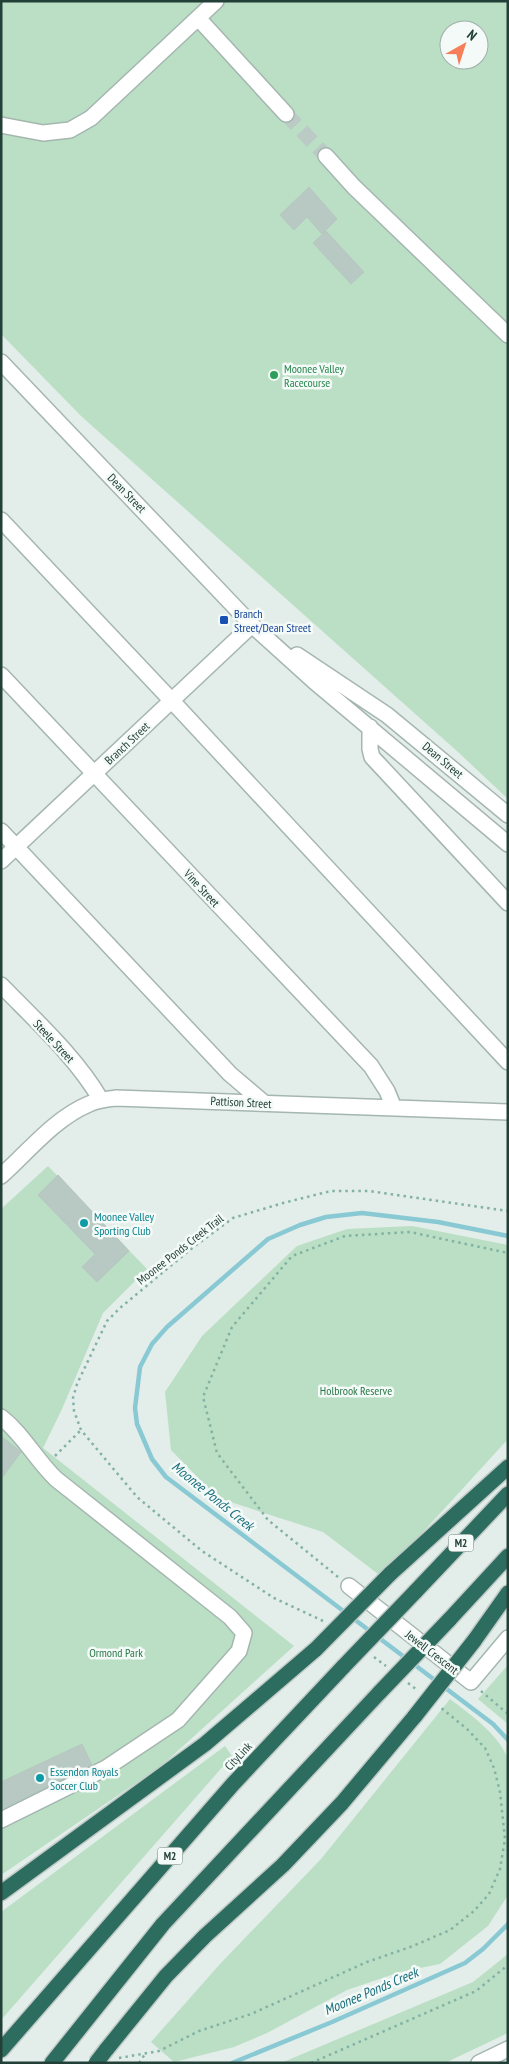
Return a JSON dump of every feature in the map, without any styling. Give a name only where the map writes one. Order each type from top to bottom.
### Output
[{"type":"highway","points":[[1,1894],[205,1744],[316,1649],[390,1574],[508,1467]]},
{"type":"highway","name":"CityLink","points":[[1,2050],[233,1784],[508,1494]]},
{"type":"highway","points":[[55,2058],[163,1924],[508,1556]]},
{"type":"highway","points":[[96,2063],[166,1976],[205,1936],[283,1865],[342,1803],[415,1716],[474,1641],[508,1593]]},
{"type":"street","points":[[1,125],[44,133],[70,130],[91,118],[216,1]]},
{"type":"street","points":[[198,18],[286,114]]},
{"type":"street","points":[[326,156],[354,186],[508,335]]},
{"type":"street","name":"Dean Street","points":[[1,362],[252,625],[370,728],[508,844]]},
{"type":"street","points":[[1,520],[508,1062]]},
{"type":"street","name":"Dean Street","points":[[252,625],[387,715],[508,815]]},
{"type":"street","name":"Branch Street","points":[[1,861],[252,625]]},
{"type":"street","name":"Vine Street","points":[[1,675],[371,1066],[387,1091],[394,1108]]},
{"type":"street","points":[[370,728],[372,757],[508,903]]},
{"type":"street","points":[[1,830],[230,1074],[263,1102]]},
{"type":"street","name":"Steele Street","points":[[1,985],[66,1053],[101,1100]]},
{"type":"street","name":"Pattison Street","points":[[1,1176],[62,1120],[83,1107],[101,1100],[138,1098],[508,1112]]},
{"type":"street","points":[[1,1417],[20,1434],[44,1467],[56,1479],[230,1617],[244,1633],[239,1652],[178,1720],[106,1768],[1,1820]]},
{"type":"street","name":"Jewell Crescent","points":[[349,1586],[471,1682],[508,1638]]},
{"type":"street","points":[[479,2063],[508,2049]]},
{"type":"path","name":"Moonee Ponds Creek Trail","points":[[44,1467],[81,1430],[74,1411],[73,1398],[77,1384],[107,1321],[191,1249],[233,1218],[331,1191],[369,1191],[508,1210]]},
{"type":"path","points":[[349,1586],[268,1520],[217,1453],[203,1397],[232,1328],[292,1256],[345,1236],[410,1232],[508,1253]]},
{"type":"path","points":[[471,1682],[508,1714]]},
{"type":"path","points":[[311,2063],[476,1991],[508,1965]]},
{"type":"path","points":[[138,2063],[145,2053]]},
{"type":"green space","name":"Moonee Valley Racecourse","points":[[1,1],[508,1],[508,799],[458,752],[81,416],[1,334]]},
{"type":"green space","name":"Ormond Park","points":[[48,1166],[147,1269],[103,1313],[62,1409],[43,1448],[294,1646],[161,1766],[1,1875],[1,1209]]},
{"type":"green space","name":"Holbrook Reserve","points":[[412,1226],[508,1245],[508,1439],[382,1577],[323,1532],[218,1498],[171,1450],[165,1392],[202,1336],[297,1246],[347,1229]]},
{"type":"green space","points":[[508,1665],[508,1724],[478,1699]]},
{"type":"green space","points":[[450,1699],[490,1732],[508,1758],[508,1895],[488,1926],[440,1964],[400,1972],[347,1990],[267,2033],[234,2047],[174,2062],[151,2042],[220,1964],[321,1859]]},
{"type":"green space","points":[[225,1746],[232,1756],[1,2020],[1,1912]]},
{"type":"green space","points":[[508,1954],[508,2033],[445,2063],[281,2063],[473,1982]]},
{"type":"building","points":[[309,187],[337,219],[322,234],[307,217],[294,230],[280,215]]},
{"type":"building","points":[[326,231],[364,272],[351,284],[313,243]]},
{"type":"building","name":"Moonee Valley Sporting Club","points":[[58,1175],[129,1251],[97,1282],[82,1267],[95,1254],[38,1195]]},
{"type":"building","points":[[1,1436],[21,1452],[1,1479]]},
{"type":"building","name":"Essendon Royals Soccer Club","points":[[82,1744],[92,1765],[1,1809],[1,1782]]},
{"type":"waterway","name":"Moonee Ponds Creek","points":[[508,1236],[438,1222],[362,1213],[326,1217],[300,1225],[268,1239],[167,1327],[152,1344],[140,1367],[135,1408],[137,1424],[152,1459],[166,1477],[493,1724],[508,1740]]},
{"type":"waterway","name":"Moonee Ponds Creek","points":[[232,2063],[332,2022],[465,1963],[483,1949],[508,1924]]},
{"type":"tunnel","points":[[286,114],[326,156]]},
{"type":"place","name":"Moonee Valley Racecourse","points":[[274,375]]},
{"type":"place","name":"Branch Street/Dean Street","points":[[224,620]]},
{"type":"place","name":"Moonee Valley Sporting Club","points":[[84,1223]]},
{"type":"place","name":"Essendon Royals Soccer Club","points":[[40,1778]]}]
